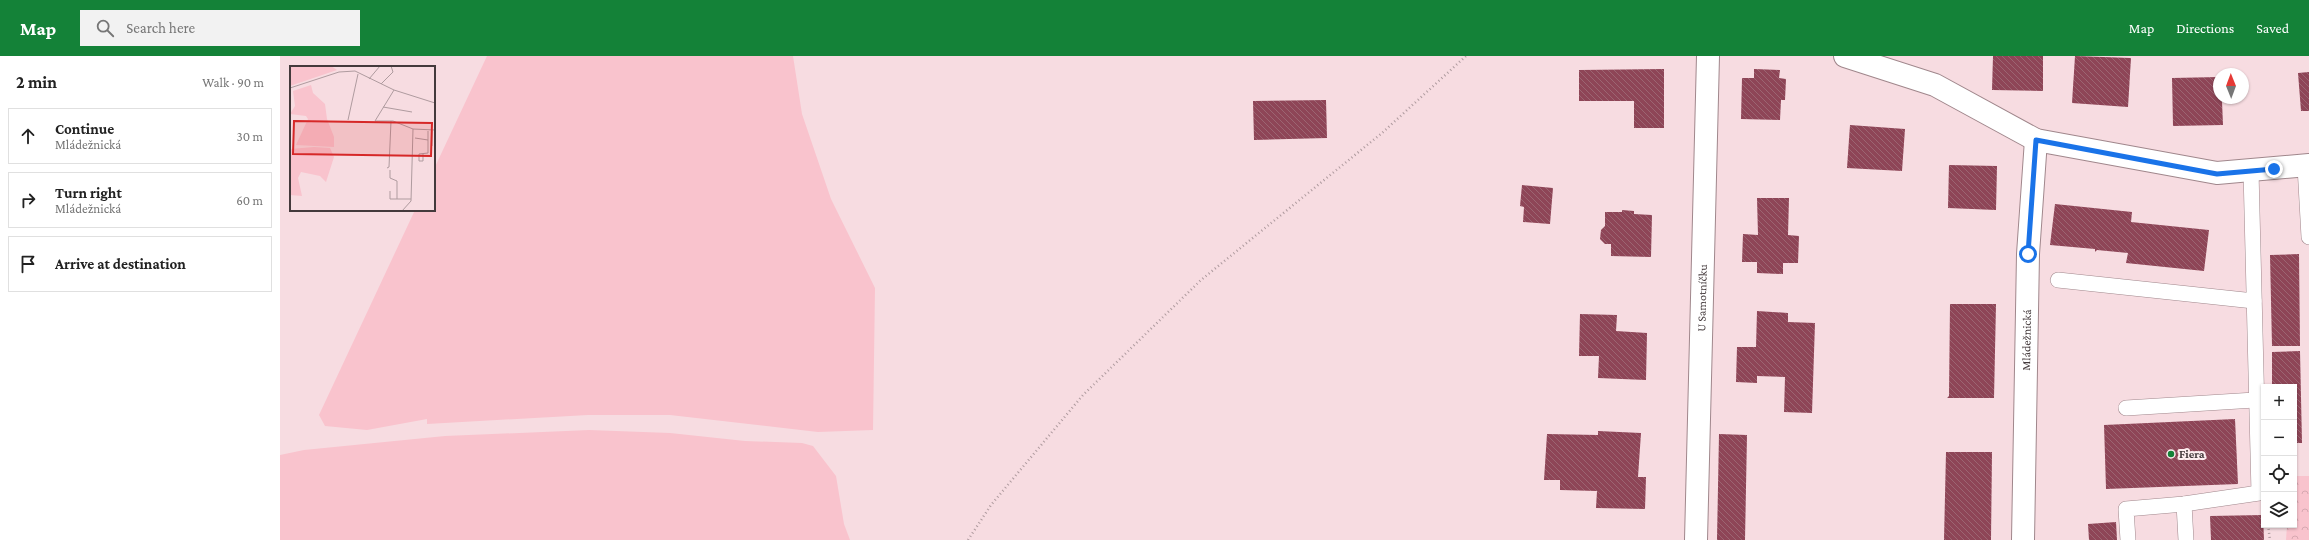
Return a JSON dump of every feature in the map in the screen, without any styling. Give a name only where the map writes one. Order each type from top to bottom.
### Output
[{"type":"street","name":"U Samotníčku","points":[[1696,540],[1708,56]]},
{"type":"street","points":[[1845,56],[1935,85],[2036,140],[2217,174],[2307,166]]},
{"type":"street","name":"Mládežnická","points":[[2023,540],[2028,254],[2036,140]]},
{"type":"lane","points":[[2307,166],[2309,237]]},
{"type":"lane","points":[[2128,540],[2126,509],[2184,504],[2259,493],[2255,400],[2251,170]]},
{"type":"lane","points":[[2058,280],[2254,301]]},
{"type":"lane","points":[[2126,408],[2255,400]]},
{"type":"lane","points":[[2184,504],[2186,540]]},
{"type":"path","points":[[968,540],[990,505],[1083,394],[1201,280],[1382,133],[1466,56]]},
{"type":"path","points":[[2268,528],[2270,540]]},
{"type":"green space","points":[[487,56],[793,56],[802,114],[831,199],[875,288],[873,430],[818,432],[670,415],[588,415],[427,424],[427,419],[367,430],[325,426],[319,415],[415,211],[435,211],[435,167]]},
{"type":"green space","points":[[589,430],[670,433],[745,441],[802,443],[813,446],[836,476],[844,524],[850,540],[280,540],[280,455],[304,450],[445,436]]},
{"type":"green space","points":[[2297,476],[2309,476],[2309,540],[2286,540],[2287,528],[2297,528]]},
{"type":"building","points":[[1993,56],[2043,56],[2043,91],[1992,90]]},
{"type":"building","points":[[2075,56],[2131,58],[2128,107],[2072,103]]},
{"type":"building","points":[[1664,69],[1664,128],[1634,128],[1634,101],[1579,101],[1579,70]]},
{"type":"building","points":[[1754,69],[1780,70],[1779,78],[1786,79],[1785,100],[1781,100],[1780,120],[1741,119],[1742,78],[1754,78]]},
{"type":"building","points":[[2309,72],[2309,111],[2301,111],[2298,73]]},
{"type":"building","points":[[2213,77],[2213,104],[2222,104],[2223,125],[2173,126],[2172,78]]},
{"type":"building","points":[[1326,100],[1327,138],[1254,140],[1253,101]]},
{"type":"building","points":[[1850,125],[1905,129],[1902,171],[1847,168]]},
{"type":"building","points":[[1949,165],[1997,166],[1996,210],[1948,208]]},
{"type":"building","points":[[1522,185],[1553,188],[1550,224],[1523,222],[1524,207],[1520,206]]},
{"type":"building","points":[[1757,198],[1789,198],[1788,235],[1799,236],[1798,263],[1783,263],[1783,274],[1757,273],[1757,262],[1742,262],[1743,234],[1758,235]]},
{"type":"building","points":[[2055,204],[2132,212],[2131,222],[2209,230],[2204,271],[2126,263],[2128,253],[2097,250],[2095,252],[2095,249],[2050,245]]},
{"type":"building","points":[[1622,210],[1634,211],[1634,214],[1652,215],[1651,257],[1611,256],[1611,244],[1605,244],[1600,239],[1601,230],[1605,226],[1605,212],[1622,212]]},
{"type":"building","points":[[2299,254],[2300,346],[2272,346],[2270,255]]},
{"type":"building","points":[[1950,304],[1996,304],[1994,398],[1947,398],[1949,396]]},
{"type":"building","points":[[1757,311],[1788,313],[1788,322],[1815,323],[1812,413],[1784,412],[1785,377],[1757,376],[1757,383],[1736,382],[1737,347],[1756,347]]},
{"type":"building","points":[[1580,314],[1617,315],[1616,331],[1647,333],[1646,380],[1598,378],[1599,356],[1579,356]]},
{"type":"building","points":[[2300,351],[2302,443],[2297,443],[2297,384],[2272,384],[2272,352]]},
{"type":"building","name":"Fiera","points":[[2235,419],[2238,484],[2106,489],[2104,425]]},
{"type":"building","points":[[1598,431],[1641,433],[1638,477],[1646,477],[1645,509],[1596,508],[1597,491],[1560,490],[1560,480],[1544,480],[1547,434],[1598,435]]},
{"type":"building","points":[[1719,434],[1747,435],[1745,540],[1717,540]]},
{"type":"building","points":[[1946,452],[1992,452],[1991,540],[1944,540]]},
{"type":"building","points":[[2261,515],[2261,528],[2264,528],[2264,540],[2211,540],[2210,516]]},
{"type":"building","points":[[2116,522],[2117,540],[2089,540],[2088,524]]},
{"type":"place","name":"Fiera","points":[[2171,454]]},
{"type":"route","points":[[2028,254],[2036,140],[2217,174],[2274,169]]}]
